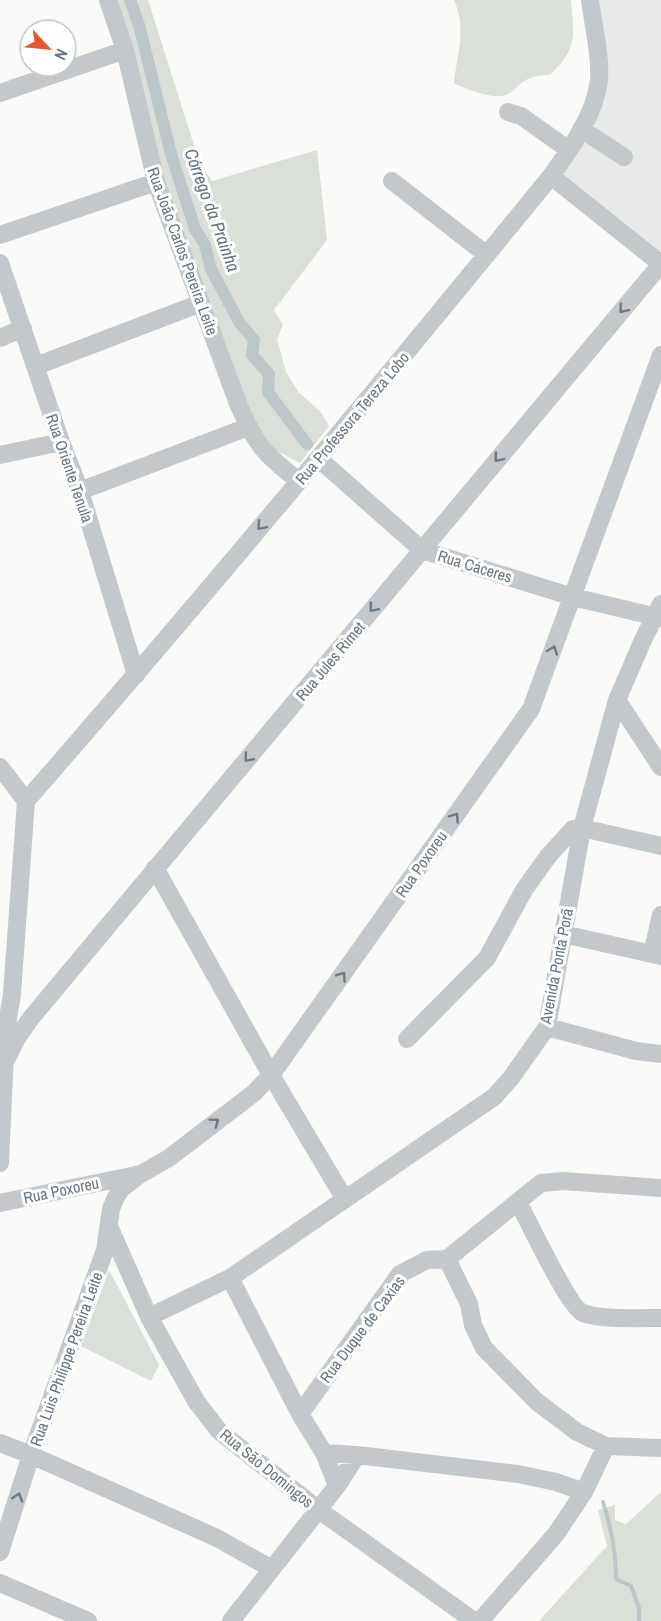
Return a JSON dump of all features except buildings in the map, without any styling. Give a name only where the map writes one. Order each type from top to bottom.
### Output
[{"type":"street","name":"Rua João Carlos Pereira Leite","points":[[108,0],[125,50],[156,182],[248,428],[266,454],[299,482]]},
{"type":"street","name":"Rua Professora Tereza Lobo","points":[[26,801],[319,459],[551,176],[582,129],[598,81],[599,61],[590,0]]},
{"type":"street","points":[[0,93],[125,50]]},
{"type":"street","points":[[508,112],[521,116],[569,150]]},
{"type":"street","points":[[582,129],[624,157]]},
{"type":"street","points":[[551,176],[661,264]]},
{"type":"street","points":[[392,181],[487,255]]},
{"type":"street","points":[[0,236],[156,182]]},
{"type":"street","name":"Rua Oriente Tenula","points":[[0,262],[80,491],[136,675]]},
{"type":"street","name":"Rua Jules Rimet","points":[[5,1062],[17,1038],[31,1018],[661,264]]},
{"type":"street","points":[[36,366],[201,303]]},
{"type":"street","points":[[0,338],[23,328]]},
{"type":"street","name":"Rua Poxoreu","points":[[0,1203],[141,1174],[169,1158],[244,1101],[271,1075],[531,709],[661,356]]},
{"type":"street","points":[[80,491],[248,428]]},
{"type":"street","points":[[0,455],[61,442]]},
{"type":"street","name":"Rua Cáceres","points":[[319,459],[422,550],[573,597],[659,613]]},
{"type":"street","name":"Avenida Ponta Porã","points":[[149,1317],[230,1278],[494,1097],[511,1078],[547,1027],[582,828],[616,700],[643,640],[659,613]]},
{"type":"street","points":[[616,700],[661,767]]},
{"type":"street","points":[[0,767],[26,801],[12,994],[6,1031],[0,1163]]},
{"type":"street","points":[[407,1039],[487,957],[525,890],[549,855],[573,829],[582,828],[661,846]]},
{"type":"street","points":[[155,868],[271,1075],[344,1198]]},
{"type":"street","points":[[563,934],[656,955],[661,915]]},
{"type":"street","points":[[12,994],[16,1006],[31,1018]]},
{"type":"street","points":[[547,1027],[636,1051],[661,1054]]},
{"type":"street","name":"Rua Luis Philippe Pereira Leite","points":[[0,1552],[31,1455],[105,1250],[111,1209],[122,1188],[141,1174]]},
{"type":"street","points":[[661,1188],[563,1181],[541,1183],[447,1260],[469,1304],[473,1325],[484,1348],[536,1401],[577,1432],[606,1446],[661,1448]]},
{"type":"street","points":[[518,1202],[568,1297],[580,1313],[593,1316],[661,1318]]},
{"type":"street","name":"Rua São Domingos","points":[[109,1226],[149,1317],[196,1401],[219,1431],[319,1510],[474,1621]]},
{"type":"street","name":"Rua Duque de Caxias","points":[[300,1414],[400,1274],[427,1260],[447,1260]]},
{"type":"street","points":[[230,1278],[300,1414],[324,1453],[337,1486]]},
{"type":"street","points":[[0,1443],[217,1538],[272,1569]]},
{"type":"street","points":[[480,1621],[555,1534],[584,1492],[606,1446]]},
{"type":"street","points":[[324,1453],[537,1477],[584,1492]]},
{"type":"street","points":[[231,1621],[319,1510],[357,1455]]},
{"type":"street","points":[[0,1582],[88,1621]]},
{"type":"shaded area","points":[[114,0],[148,0],[199,161],[212,181],[317,150],[327,240],[274,310],[283,325],[277,339],[286,372],[299,393],[320,411],[329,426],[300,463],[275,450],[248,413],[169,201]]},
{"type":"shaded area","points":[[454,0],[571,0],[573,32],[570,49],[550,75],[530,78],[502,96],[488,95],[454,83],[461,31]]},
{"type":"shaded area","points":[[596,0],[661,0],[661,250],[657,255],[558,176],[588,126]]},
{"type":"shaded area","points":[[109,1270],[159,1365],[151,1381],[81,1346]]},
{"type":"shaded area","points":[[661,1492],[661,1621],[539,1621],[607,1546],[598,1510],[615,1505],[615,1520],[626,1524]]},
{"type":"waterway","name":"Córrego da Prainha","points":[[130,0],[139,25],[171,154],[195,229],[205,245],[211,269],[239,322],[254,340],[252,355],[269,374],[268,392],[307,444]]},
{"type":"waterway","points":[[603,1502],[612,1540],[616,1579],[631,1586],[639,1608],[639,1621]]}]
